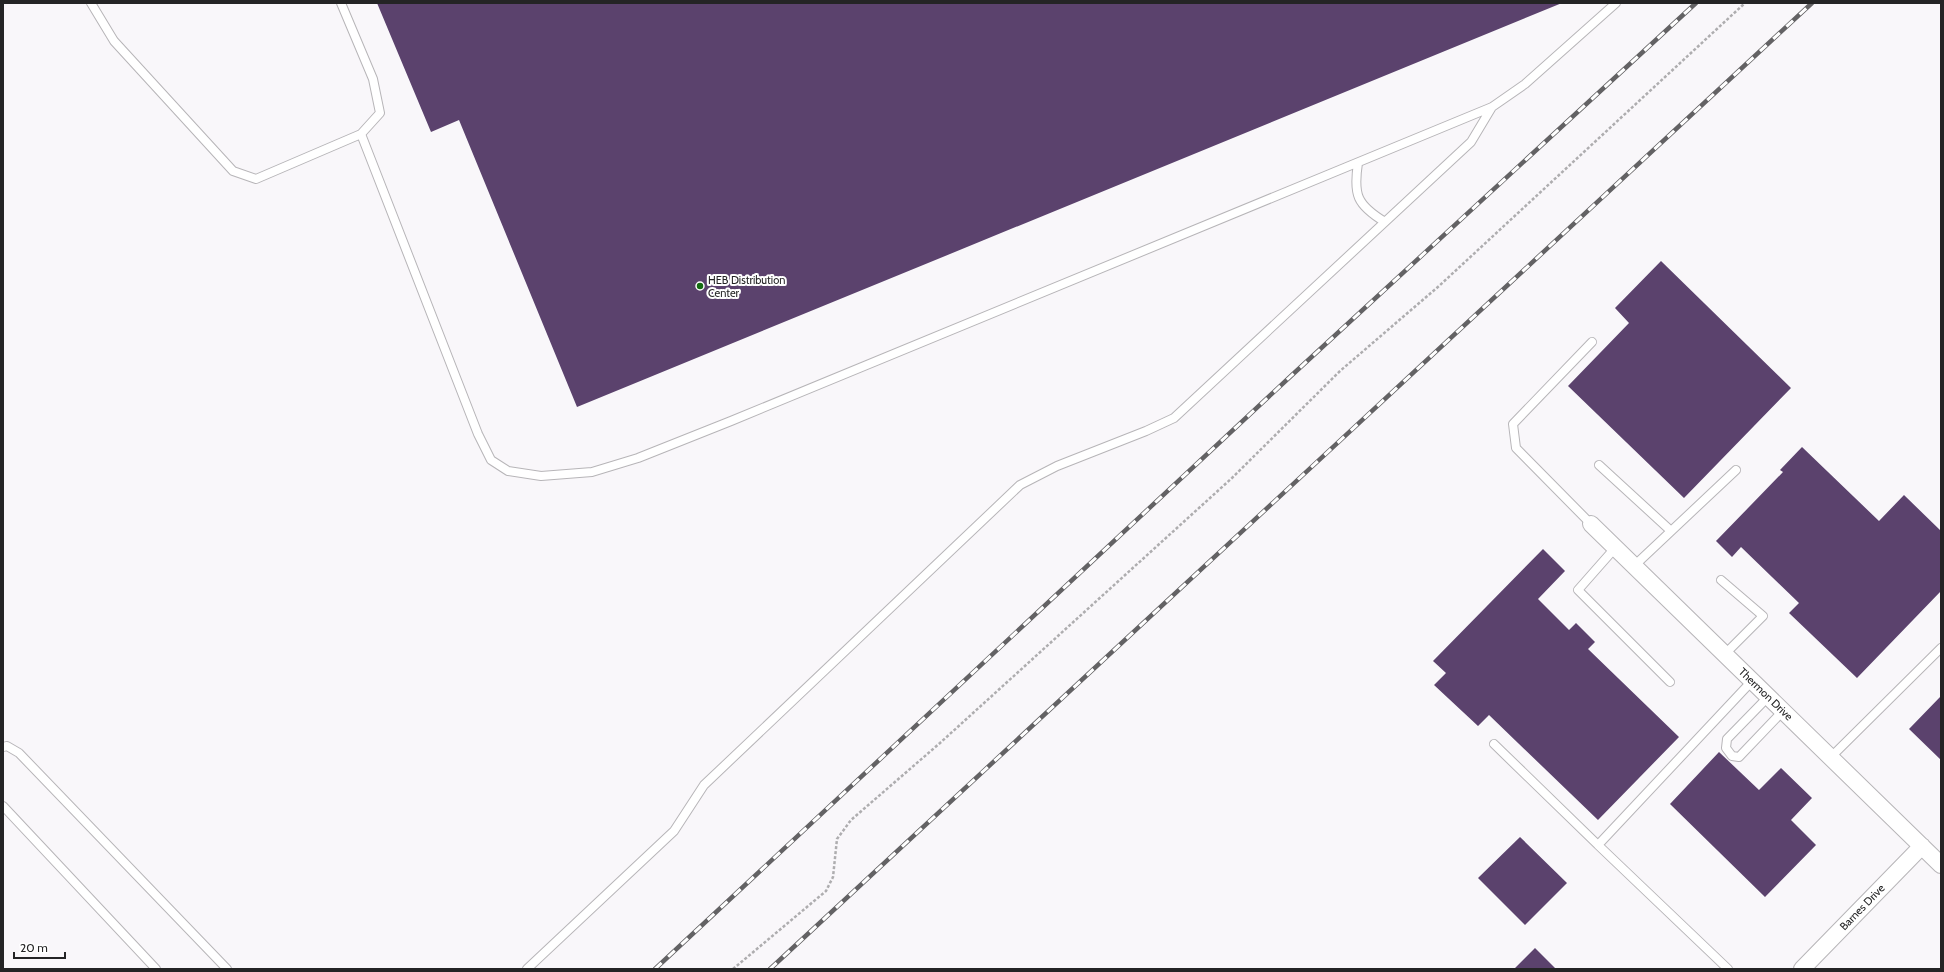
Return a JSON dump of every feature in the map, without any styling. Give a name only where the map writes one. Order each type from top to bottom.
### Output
[{"type":"street","name":"Thermon Drive","points":[[1590,524],[1941,865]]},
{"type":"street","name":"Barnes Drive","points":[[1802,969],[1922,846]]},
{"type":"lane","points":[[91,3],[114,41],[232,170],[256,179],[361,134],[380,113],[373,79],[341,3]]},
{"type":"lane","points":[[361,134],[478,434],[491,460],[508,471],[541,476],[592,472],[638,458],[1492,107],[1525,84],[1616,3]]},
{"type":"lane","points":[[527,969],[674,832],[704,785],[1020,485],[1057,466],[1146,431],[1174,418],[1471,142],[1492,107]]},
{"type":"lane","points":[[1358,163],[1355,182],[1360,202],[1371,213],[1385,222]]},
{"type":"lane","points":[[1590,524],[1516,448],[1513,424],[1592,342]]},
{"type":"lane","points":[[1599,465],[1671,531]]},
{"type":"lane","points":[[1634,566],[1736,470]]},
{"type":"lane","points":[[1616,548],[1578,590],[1670,682]]},
{"type":"lane","points":[[1721,580],[1763,616],[1725,654]]},
{"type":"lane","points":[[1830,757],[1941,648]]},
{"type":"lane","points":[[1598,845],[1752,681]]},
{"type":"lane","points":[[1768,697],[1726,739],[1726,748],[1732,756],[1739,757],[1783,711]]},
{"type":"lane","points":[[1494,744],[1728,969]]},
{"type":"lane","points":[[3,747],[8,746],[19,753],[227,969]]},
{"type":"lane","points":[[3,806],[156,969]]},
{"type":"path","points":[[733,969],[826,891],[833,877],[836,839],[851,820],[940,743],[1232,478],[1340,371],[1439,286],[1745,3]]},
{"type":"building","name":"HEB Distribution Center","points":[[377,3],[1562,3],[577,407],[459,120],[431,132]]},
{"type":"building","points":[[1661,261],[1791,388],[1684,498],[1568,386],[1629,323],[1615,308]]},
{"type":"building","points":[[1802,447],[1879,521],[1904,495],[1941,531],[1941,591],[1857,678],[1789,613],[1799,603],[1741,547],[1732,557],[1716,541],[1783,472],[1780,470]]},
{"type":"building","points":[[1543,549],[1565,571],[1538,599],[1569,630],[1576,623],[1595,642],[1588,649],[1679,737],[1598,820],[1489,715],[1478,726],[1434,685],[1446,673],[1433,661]]},
{"type":"building","points":[[1941,696],[1941,760],[1909,729]]},
{"type":"building","points":[[1719,752],[1759,790],[1781,768],[1812,798],[1791,820],[1816,845],[1765,897],[1670,804]]},
{"type":"building","points":[[1520,837],[1567,883],[1525,925],[1478,878]]},
{"type":"building","points":[[1535,948],[1556,969],[1514,969]]},
{"type":"railway","points":[[655,969],[1292,375],[1696,3]]},
{"type":"railway","points":[[770,969],[1812,3]]},
{"type":"place","name":"HEB Distribution Center","points":[[700,286]]}]
